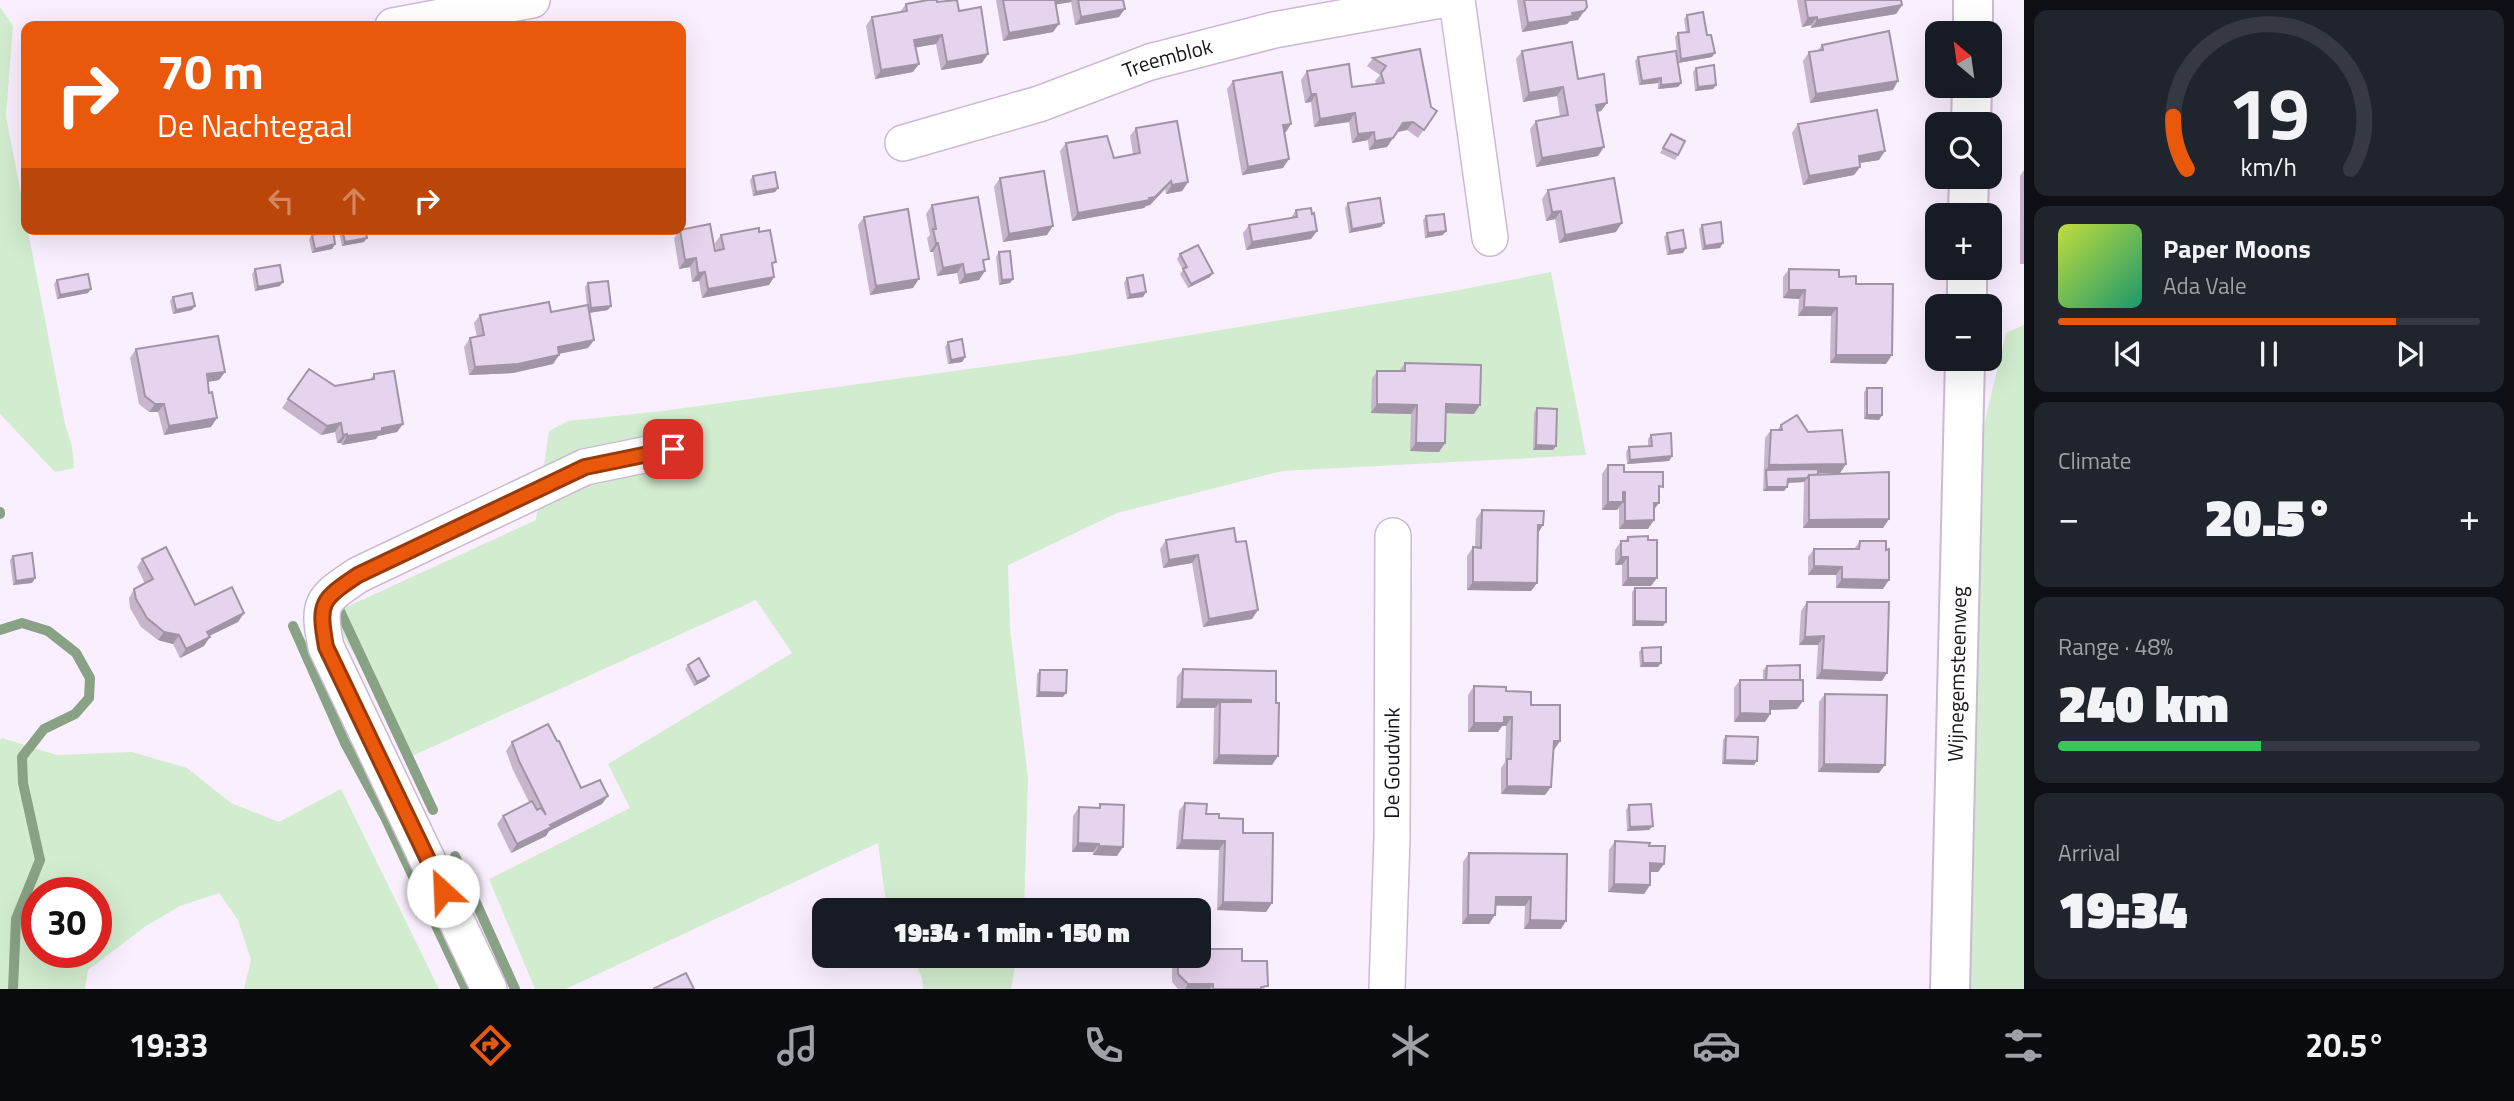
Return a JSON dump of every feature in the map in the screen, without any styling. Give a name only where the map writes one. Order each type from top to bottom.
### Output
[{"type":"street","points":[[420,21],[532,0]]},
{"type":"street","name":"Treemblok","points":[[903,143],[1039,104],[1150,62],[1274,30],[1441,0]]},
{"type":"street","points":[[1457,0],[1490,238]]},
{"type":"street","points":[[1973,0],[1973,21]]},
{"type":"street","name":"Wijnegemsteenweg","points":[[1950,989],[1965,371]]},
{"type":"street","points":[[489,989],[326,647],[321,618],[325,601],[332,592],[358,575],[585,467],[673,449]]},
{"type":"street","name":"De Goudvink","points":[[1387,989],[1392,837],[1393,536]]},
{"type":"green space","points":[[0,7],[13,26],[6,116],[21,194],[21,235],[29,235],[65,424],[72,446],[74,468],[55,472],[0,414]]},
{"type":"green space","points":[[1551,272],[1586,455],[1282,471],[1117,513],[1008,565],[1010,628],[1028,778],[1024,898],[886,898],[878,843],[566,989],[535,989],[489,879],[630,808],[608,764],[792,653],[756,600],[412,756],[331,614],[536,520],[549,431],[568,421],[662,411],[1071,355],[1454,291]]},
{"type":"green space","points":[[2024,325],[2024,989],[1962,989],[1975,462],[1997,371],[2002,371],[2002,350],[2006,333]]},
{"type":"green space","points":[[2,738],[57,755],[132,752],[187,768],[231,803],[279,822],[341,789],[439,989],[244,989],[251,960],[238,920],[219,893],[180,906],[146,926],[112,952],[112,877],[21,877],[21,968],[91,968],[85,989],[0,989]]},
{"type":"green space","points":[[917,968],[1015,968],[1011,989],[923,989]]},
{"type":"building","points":[[928,0],[957,0],[959,11],[981,7],[988,54],[947,62],[942,35],[914,40],[919,64],[881,70],[872,17],[907,11],[906,4]]},
{"type":"building","points":[[1003,0],[1055,0],[1059,24],[1009,33]]},
{"type":"building","points":[[1078,0],[1123,0],[1125,9],[1081,17]]},
{"type":"building","points":[[1524,0],[1586,0],[1587,7],[1584,11],[1572,13],[1573,16],[1528,23]]},
{"type":"building","points":[[1805,0],[1901,0],[1902,5],[1817,20],[1817,17],[1808,18]]},
{"type":"building","points":[[1703,12],[1707,35],[1711,35],[1715,53],[1681,59],[1678,33],[1689,32],[1687,15]]},
{"type":"building","points":[[1889,31],[1898,81],[1816,94],[1809,52],[1823,50],[1822,45]]},
{"type":"building","points":[[1572,42],[1578,79],[1604,74],[1607,103],[1596,105],[1604,147],[1542,158],[1536,121],[1568,115],[1563,87],[1529,93],[1522,51]]},
{"type":"building","points":[[1420,49],[1431,107],[1437,111],[1424,130],[1413,122],[1403,123],[1393,138],[1375,141],[1374,132],[1358,134],[1355,113],[1320,119],[1316,94],[1311,94],[1307,71],[1349,64],[1352,87],[1384,83],[1381,73],[1386,66],[1373,58]]},
{"type":"building","points":[[1676,51],[1681,83],[1661,85],[1661,78],[1642,81],[1638,57]]},
{"type":"building","points":[[1714,65],[1716,85],[1698,87],[1696,68]]},
{"type":"building","points":[[1282,72],[1291,124],[1283,125],[1289,159],[1248,167],[1233,81]]},
{"type":"building","points":[[1877,110],[1885,151],[1859,156],[1860,167],[1809,176],[1798,124]]},
{"type":"building","points":[[1177,121],[1188,182],[1172,185],[1171,181],[1155,197],[1149,198],[1150,200],[1078,213],[1066,143],[1107,136],[1114,158],[1140,153],[1136,128]]},
{"type":"building","points":[[1671,134],[1685,141],[1678,155],[1663,148]]},
{"type":"building","points":[[1044,171],[1053,226],[1009,234],[1000,178]]},
{"type":"building","points":[[775,172],[778,188],[756,192],[753,176]]},
{"type":"building","points":[[1614,178],[1622,223],[1565,235],[1561,211],[1552,212],[1548,190]]},
{"type":"building","points":[[978,197],[989,259],[983,260],[985,271],[965,275],[963,264],[943,268],[933,229],[936,229],[932,205]]},
{"type":"building","points":[[1380,198],[1384,223],[1352,229],[1348,203]]},
{"type":"building","points":[[1311,208],[1317,231],[1252,242],[1249,225],[1297,217],[1296,210]]},
{"type":"building","points":[[908,209],[919,279],[876,286],[864,217]]},
{"type":"building","points":[[1444,214],[1446,231],[1428,233],[1426,216]]},
{"type":"building","points":[[1721,222],[1723,243],[1705,246],[1702,225]]},
{"type":"building","points":[[710,224],[715,251],[724,249],[721,235],[759,228],[759,232],[770,230],[776,262],[772,263],[774,277],[708,289],[705,272],[698,273],[696,258],[685,260],[681,235],[686,235],[686,229]]},
{"type":"building","points":[[1683,230],[1686,248],[1670,251],[1667,233]]},
{"type":"building","points":[[312,235],[334,235],[335,244],[315,249]]},
{"type":"building","points":[[343,235],[366,235],[367,238],[345,242]]},
{"type":"building","points":[[1198,245],[1213,273],[1191,284],[1183,269],[1187,267],[1180,254]]},
{"type":"building","points":[[1010,251],[1013,279],[1002,280],[999,252]]},
{"type":"building","points":[[280,265],[283,282],[258,287],[255,269]]},
{"type":"building","points":[[1789,269],[1839,270],[1839,277],[1856,276],[1856,284],[1893,284],[1892,355],[1836,355],[1837,308],[1804,307],[1805,290],[1789,290]]},
{"type":"building","points":[[88,274],[91,289],[60,295],[57,280]]},
{"type":"building","points":[[1143,275],[1146,292],[1130,295],[1127,278]]},
{"type":"building","points":[[608,281],[611,306],[591,308],[588,283]]},
{"type":"building","points":[[192,293],[195,306],[176,310],[173,297]]},
{"type":"building","points":[[549,302],[551,312],[588,305],[594,340],[558,347],[559,355],[518,364],[475,367],[470,338],[484,335],[480,315]]},
{"type":"building","points":[[218,336],[225,372],[207,374],[209,393],[212,392],[217,418],[169,426],[164,404],[155,404],[145,396],[136,349]]},
{"type":"building","points":[[962,339],[965,357],[951,360],[948,342]]},
{"type":"building","points":[[1405,363],[1481,365],[1480,405],[1446,404],[1445,443],[1416,443],[1417,405],[1377,404],[1377,371],[1405,371]]},
{"type":"building","points":[[309,369],[335,386],[374,379],[374,374],[394,371],[403,424],[382,428],[382,431],[347,436],[343,435],[341,423],[327,426],[288,399]]},
{"type":"building","points":[[1867,388],[1882,388],[1882,415],[1867,415]]},
{"type":"building","points":[[1537,408],[1557,409],[1556,446],[1536,445]]},
{"type":"building","points":[[1797,415],[1808,432],[1842,430],[1846,464],[1769,465],[1771,430],[1782,430],[1781,425]]},
{"type":"building","points":[[1671,433],[1672,456],[1630,460],[1629,447],[1652,446],[1651,435]]},
{"type":"building","points":[[1608,465],[1624,465],[1624,472],[1663,472],[1663,487],[1659,486],[1659,503],[1654,503],[1654,520],[1625,521],[1625,492],[1623,502],[1608,502]]},
{"type":"building","points":[[1818,469],[1818,475],[1788,479],[1787,487],[1767,487],[1766,470]]},
{"type":"building","points":[[1889,472],[1889,519],[1809,520],[1809,475]]},
{"type":"building","points":[[1482,510],[1544,511],[1543,525],[1538,525],[1537,583],[1473,582],[1473,547],[1481,548]]},
{"type":"building","points":[[1234,528],[1236,542],[1246,541],[1258,610],[1209,619],[1198,555],[1169,560],[1166,540]]},
{"type":"building","points":[[1648,536],[1648,540],[1657,540],[1657,578],[1628,578],[1628,557],[1621,557],[1621,541],[1628,541],[1628,537]]},
{"type":"building","points":[[1860,541],[1886,541],[1886,550],[1889,549],[1889,580],[1842,579],[1842,567],[1814,566],[1814,549],[1859,549]]},
{"type":"building","points":[[166,547],[195,605],[232,587],[244,613],[207,632],[210,637],[186,649],[179,635],[164,632],[147,618],[136,599],[134,589],[153,579],[142,559]]},
{"type":"building","points":[[32,553],[35,578],[16,581],[13,556]]},
{"type":"building","points":[[1635,588],[1666,588],[1666,622],[1635,621]]},
{"type":"building","points":[[1807,602],[1889,602],[1887,673],[1822,670],[1824,636],[1805,637]]},
{"type":"building","points":[[1661,647],[1661,663],[1643,663],[1642,648]]},
{"type":"building","points":[[699,658],[709,676],[697,682],[688,665]]},
{"type":"building","points":[[1800,665],[1800,680],[1766,680],[1767,666]]},
{"type":"building","points":[[1183,669],[1276,671],[1276,703],[1279,703],[1278,756],[1219,755],[1220,702],[1251,700],[1182,699]]},
{"type":"building","points":[[1040,670],[1067,670],[1066,693],[1039,692]]},
{"type":"building","points":[[1740,680],[1803,680],[1803,701],[1770,701],[1770,714],[1740,713]]},
{"type":"building","points":[[1474,686],[1506,687],[1506,691],[1531,692],[1531,705],[1560,705],[1560,741],[1554,741],[1551,787],[1507,786],[1512,717],[1504,717],[1504,723],[1474,723]]},
{"type":"building","points":[[1825,694],[1887,695],[1885,765],[1824,764]]},
{"type":"building","points":[[548,724],[581,788],[600,780],[608,796],[517,844],[503,816],[532,801],[537,810],[541,808],[546,815],[512,742]]},
{"type":"building","points":[[1726,736],[1758,737],[1757,761],[1725,760]]},
{"type":"building","points":[[1185,803],[1207,804],[1206,814],[1219,814],[1219,818],[1243,819],[1243,833],[1273,833],[1272,903],[1223,902],[1225,841],[1182,840]]},
{"type":"building","points":[[1100,804],[1124,805],[1123,847],[1078,843],[1079,807],[1100,808]]},
{"type":"building","points":[[1651,804],[1653,826],[1630,827],[1629,805]]},
{"type":"building","points":[[1615,841],[1665,846],[1664,864],[1650,863],[1650,885],[1614,884]]},
{"type":"building","points":[[1469,853],[1567,854],[1566,921],[1530,920],[1531,897],[1496,897],[1495,915],[1468,915]]},
{"type":"building","points":[[1211,949],[1242,949],[1242,961],[1267,961],[1268,986],[1261,989],[1213,989],[1213,984],[1188,984],[1178,974],[1178,968],[1211,968]]},
{"type":"building","points":[[686,973],[694,989],[653,989]]},
{"type":"waterway","points":[[340,611],[433,810]]},
{"type":"waterway","points":[[0,630],[22,623],[48,631],[76,653],[90,678],[89,698],[75,714],[44,729],[22,757],[23,783],[40,860],[16,919],[13,989]]},
{"type":"waterway","points":[[293,626],[345,743],[385,817],[466,989]]},
{"type":"waterway","points":[[455,856],[515,989]]},
{"type":"route","points":[[443,891],[326,647],[321,618],[325,601],[332,592],[358,575],[585,467],[673,449]]}]
